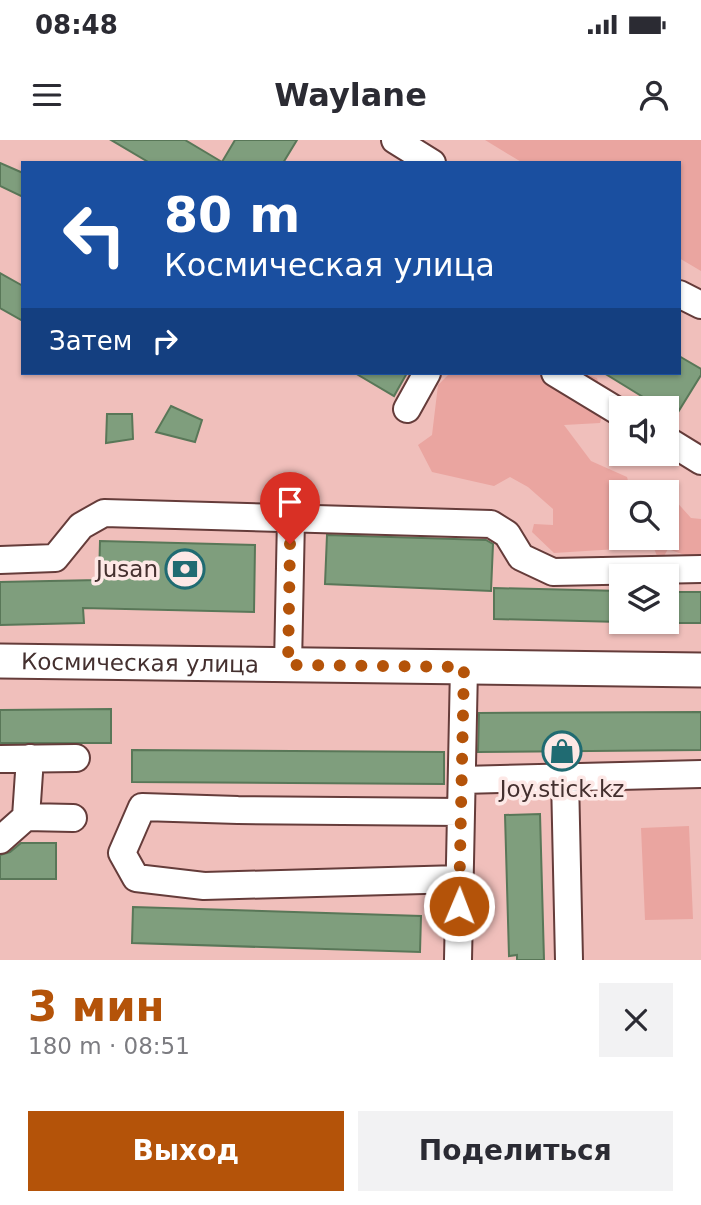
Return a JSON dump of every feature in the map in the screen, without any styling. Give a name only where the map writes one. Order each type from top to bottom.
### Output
[{"type":"main road","name":"Космическая улица","points":[[0,661],[701,670]]},
{"type":"lane","points":[[395,140],[429,161]]},
{"type":"lane","points":[[681,295],[701,305]]},
{"type":"lane","points":[[407,409],[426,375]]},
{"type":"lane","points":[[558,375],[609,406]]},
{"type":"lane","points":[[679,447],[701,461]]},
{"type":"lane","points":[[0,560],[55,558],[81,526],[104,513],[491,524],[507,534],[521,557],[553,572],[701,569]]},
{"type":"lane","points":[[288,665],[291,518]]},
{"type":"lane","points":[[458,960],[464,667]]},
{"type":"lane","points":[[26,817],[30,758]]},
{"type":"lane","points":[[0,759],[76,758]]},
{"type":"lane","points":[[462,780],[701,774]]},
{"type":"lane","points":[[565,778],[569,960]]},
{"type":"lane","points":[[460,879],[204,886],[136,878],[122,853],[142,807],[461,813]]},
{"type":"lane","points":[[0,840],[26,817],[73,818]]},
{"type":"shaded area","points":[[485,140],[701,140],[701,271],[681,259],[681,161],[520,161]]},
{"type":"shaded area","points":[[448,375],[540,375],[555,384],[569,375],[597,378],[605,404],[600,423],[564,425],[591,461],[627,477],[628,480],[609,480],[609,550],[554,553],[532,532],[534,524],[553,525],[553,509],[528,487],[510,477],[494,486],[432,472],[418,445],[432,435],[438,385]]},
{"type":"shaded area","points":[[679,505],[691,518],[701,519],[701,556],[693,558],[671,550],[679,550]]},
{"type":"shaded area","points":[[655,550],[667,550],[660,563]]},
{"type":"shaded area","points":[[689,826],[693,919],[645,920],[641,828]]},
{"type":"building","points":[[111,140],[185,140],[220,161],[147,161]]},
{"type":"building","points":[[235,140],[297,140],[284,161],[223,161]]},
{"type":"building","points":[[0,163],[21,172],[21,196],[0,186]]},
{"type":"building","points":[[0,273],[21,285],[21,320],[0,308]]},
{"type":"building","points":[[681,357],[701,369],[701,375],[679,411],[679,396],[641,396],[607,375],[681,375]]},
{"type":"building","points":[[358,375],[406,375],[394,396]]},
{"type":"building","points":[[171,406],[202,420],[195,442],[156,432]]},
{"type":"building","points":[[107,414],[132,414],[133,439],[106,443]]},
{"type":"building","points":[[327,535],[486,540],[493,544],[491,591],[325,584]]},
{"type":"building","points":[[100,541],[255,545],[254,612],[83,608],[84,623],[0,625],[0,582],[99,580]]},
{"type":"building","points":[[494,588],[609,591],[609,622],[494,619]]},
{"type":"building","points":[[679,592],[701,592],[701,623],[679,623]]},
{"type":"building","points":[[111,709],[111,743],[0,743],[0,710]]},
{"type":"building","points":[[701,712],[701,750],[478,752],[479,713]]},
{"type":"building","points":[[132,750],[444,752],[444,784],[132,782]]},
{"type":"building","points":[[540,814],[544,960],[517,960],[517,955],[509,956],[505,815]]},
{"type":"building","points":[[21,843],[56,843],[56,879],[0,879],[0,855],[10,852]]},
{"type":"building","points":[[133,907],[421,916],[420,952],[132,943]]},
{"type":"place","name":"Jusan","points":[[185,569]]},
{"type":"place","name":"Joy.stick.kz","points":[[562,751]]},
{"type":"route","points":[[290,544],[288,665],[464,667],[459,906]]}]
